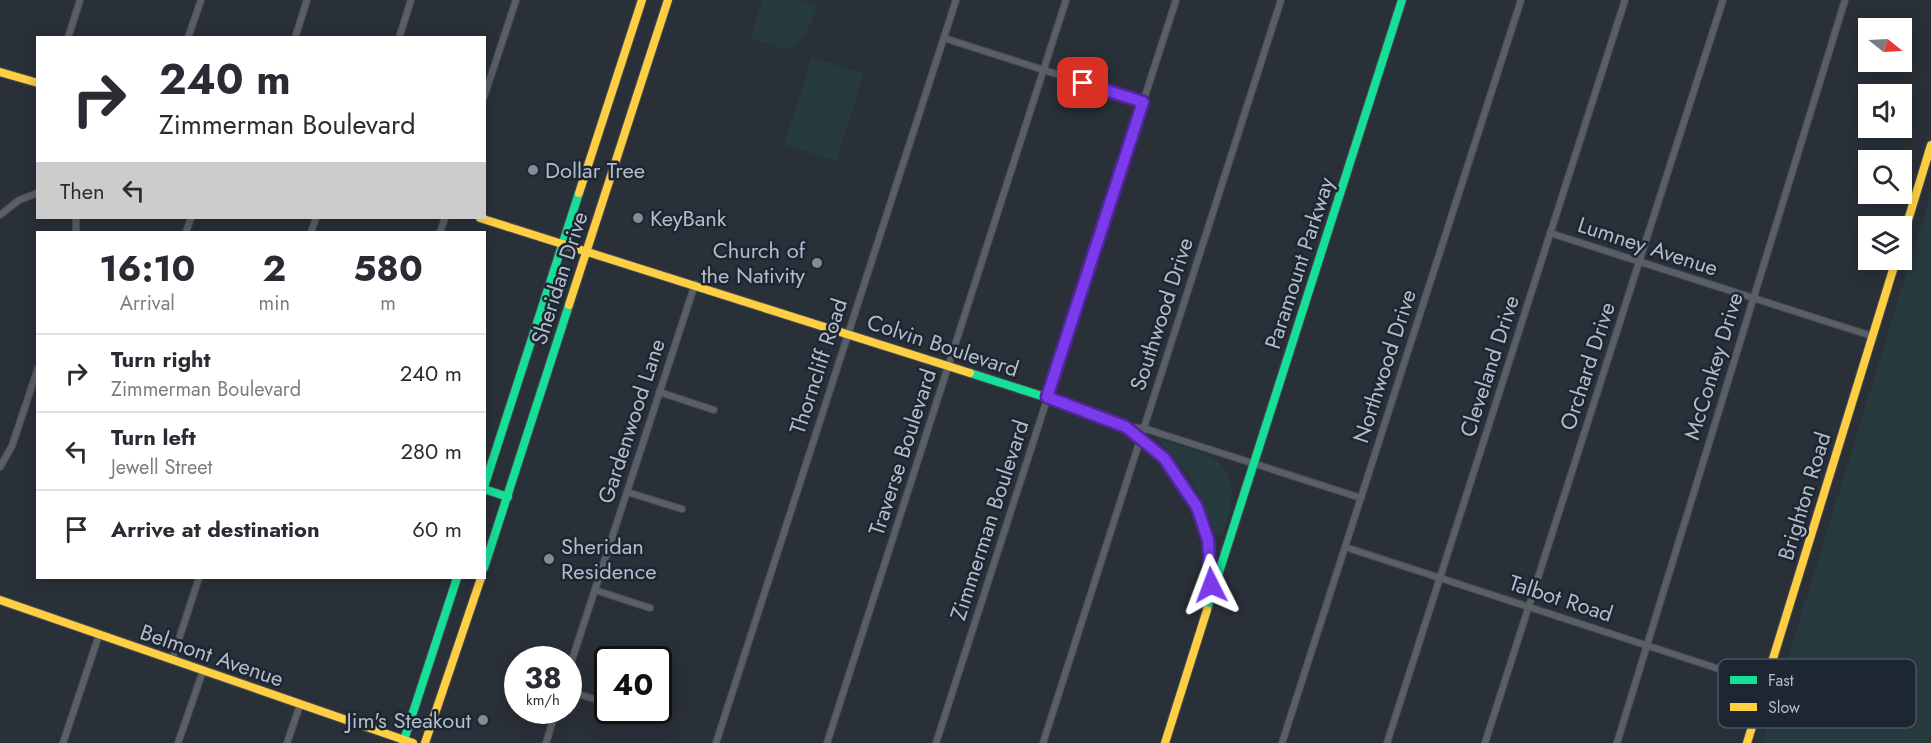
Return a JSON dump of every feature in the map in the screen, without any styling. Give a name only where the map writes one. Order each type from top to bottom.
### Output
[{"type":"street","points":[[69,36],[80,0]]},
{"type":"street","points":[[189,36],[201,0]]},
{"type":"street","points":[[296,36],[307,0]]},
{"type":"street","points":[[400,36],[411,0]]},
{"type":"street","points":[[486,91],[516,0]]},
{"type":"street","name":"Sheridan Drive","points":[[486,482],[642,0]]},
{"type":"street","name":"Sheridan Drive","points":[[486,562],[668,0]]},
{"type":"street","name":"Thorncliff Road","points":[[716,743],[956,0]]},
{"type":"street","name":"Traverse Boulevard","points":[[827,743],[1066,0]]},
{"type":"street","name":"Zimmerman Boulevard","points":[[936,743],[1176,0]]},
{"type":"street","name":"Southwood Drive","points":[[1043,743],[1281,0]]},
{"type":"street","name":"Paramount Parkway","points":[[1208,606],[1402,0]]},
{"type":"street","name":"Northwood Drive","points":[[1282,743],[1521,0]]},
{"type":"street","name":"Cleveland Drive","points":[[1387,743],[1625,0]]},
{"type":"street","name":"Orchard Drive","points":[[1485,743],[1723,0]]},
{"type":"street","name":"McConkey Drive","points":[[1617,743],[1845,0]]},
{"type":"street","points":[[944,38],[1143,102]]},
{"type":"street","points":[[0,72],[36,82]]},
{"type":"street","points":[[1909,216],[1931,146]]},
{"type":"street","points":[[0,215],[19,200],[36,195]]},
{"type":"street","name":"Colvin Boulevard","points":[[483,219],[588,250],[1047,397],[1126,427],[1140,437],[1164,458],[1197,507],[1208,540],[1211,585],[1208,606],[1165,743]]},
{"type":"street","name":"Lumney Avenue","points":[[1550,233],[1872,336]]},
{"type":"street","name":"Brighton Road","points":[[1773,659],[1893,270]]},
{"type":"street","name":"Gardenwood Lane","points":[[577,646],[695,284]]},
{"type":"street","points":[[0,467],[12,446],[36,374]]},
{"type":"street","points":[[659,392],[714,410]]},
{"type":"street","points":[[1126,427],[1143,428],[1361,498]]},
{"type":"street","points":[[486,489],[508,497]]},
{"type":"street","points":[[627,492],[682,509]]},
{"type":"street","points":[[1208,540],[1219,543],[1226,542],[1230,537]]},
{"type":"street","name":"Talbot Road","points":[[1345,548],[1718,669]]},
{"type":"street","points":[[172,660],[199,579]]},
{"type":"street","points":[[407,742],[457,579]]},
{"type":"street","points":[[425,743],[481,579]]},
{"type":"street","points":[[595,590],[651,608]]},
{"type":"street","name":"Belmont Avenue","points":[[0,600],[407,742]]},
{"type":"street","points":[[63,743],[99,635]]},
{"type":"street","points":[[178,743],[203,671]]},
{"type":"street","points":[[287,743],[300,705]]},
{"type":"street","points":[[546,743],[552,724]]},
{"type":"street","name":"Brighton Road","points":[[1747,743],[1752,728]]},
{"type":"green space","points":[[763,0],[800,0],[818,6],[805,37],[785,50],[750,38]]},
{"type":"green space","points":[[812,57],[864,74],[836,161],[784,144]]},
{"type":"green space","points":[[1931,193],[1931,743],[1762,743],[1767,728],[1916,728],[1916,659],[1788,659],[1907,270],[1912,270],[1912,255]]},
{"type":"green space","points":[[1157,438],[1211,458],[1222,466],[1229,476],[1232,491],[1230,509],[1223,534],[1220,536],[1215,534],[1188,474]]},
{"type":"traffic: fast","points":[[1213,591],[1402,0]]},
{"type":"traffic: fast","points":[[486,481],[579,193]]},
{"type":"traffic: fast","points":[[486,562],[569,305]]},
{"type":"traffic: fast","points":[[970,373],[1107,417],[1132,431],[1155,450],[1175,472],[1191,497],[1203,524],[1211,552],[1212,581],[1207,610]]},
{"type":"traffic: fast","points":[[486,490],[508,497]]},
{"type":"traffic: fast","points":[[403,743],[457,579]]},
{"type":"traffic: slow","points":[[579,193],[642,0]]},
{"type":"traffic: slow","points":[[569,305],[668,0]]},
{"type":"traffic: slow","points":[[0,72],[36,82]]},
{"type":"traffic: slow","points":[[1909,216],[1931,145]]},
{"type":"traffic: slow","points":[[483,219],[970,373]]},
{"type":"traffic: slow","points":[[1773,659],[1893,270]]},
{"type":"traffic: slow","points":[[425,743],[481,579]]},
{"type":"traffic: slow","points":[[0,600],[413,743]]},
{"type":"traffic: slow","points":[[1165,743],[1207,610]]},
{"type":"traffic: slow","points":[[1747,743],[1752,728]]},
{"type":"place","name":"Dollar Tree","points":[[533,170]]},
{"type":"place","name":"KeyBank","points":[[638,218]]},
{"type":"place","name":"Church of the Nativity","points":[[817,263]]},
{"type":"place","name":"Sheridan Residence","points":[[549,559]]},
{"type":"place","name":"Jim's Steakout","points":[[483,720]]},
{"type":"route","points":[[1083,83],[1143,102],[1047,397],[1106,417],[1126,427],[1164,458],[1197,507],[1208,540],[1211,585]]}]
